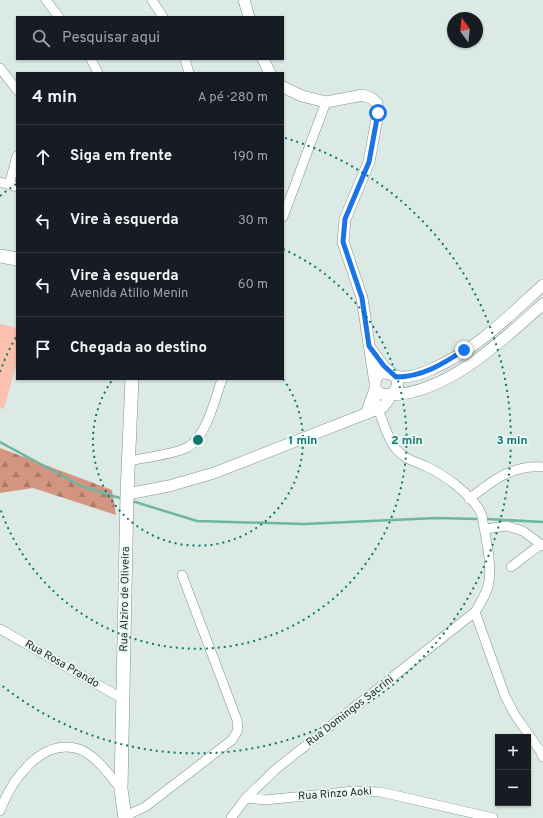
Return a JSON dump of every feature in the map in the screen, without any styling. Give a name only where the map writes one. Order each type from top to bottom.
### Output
[{"type":"main road","points":[[0,256],[16,259]]},
{"type":"main road","name":"Rua Alziro de Oliveira","points":[[125,817],[121,789],[127,499],[132,380]]},
{"type":"street","points":[[46,0],[58,16]]},
{"type":"street","points":[[152,0],[162,16]]},
{"type":"street","points":[[244,0],[249,16]]},
{"type":"street","points":[[92,60],[98,72]]},
{"type":"street","points":[[185,60],[189,72]]},
{"type":"street","points":[[264,60],[270,72]]},
{"type":"street","points":[[0,68],[16,89]]},
{"type":"street","points":[[284,87],[302,96],[326,102],[363,95],[371,98],[377,104],[378,113],[369,162],[345,219],[343,242],[362,298],[374,389],[379,409],[396,449],[408,459],[445,476],[480,512],[484,529],[490,581],[485,595],[475,612],[505,696],[515,715],[543,757]]},
{"type":"street","points":[[284,214],[326,102]]},
{"type":"street","points":[[9,185],[16,160]]},
{"type":"street","points":[[366,414],[378,376],[383,373],[395,376],[426,372],[455,356],[490,332],[543,285]]},
{"type":"street","points":[[374,389],[381,394],[392,395],[419,390],[471,364],[494,348],[543,304]]},
{"type":"street","points":[[127,499],[214,473],[383,407],[398,385],[395,376],[384,366],[369,346]]},
{"type":"street","points":[[129,461],[186,448],[197,441],[203,430],[222,380]]},
{"type":"street","points":[[469,499],[495,479],[513,470],[532,466],[543,467]]},
{"type":"street","points":[[484,529],[507,526],[523,531],[542,545],[511,567]]},
{"type":"street","points":[[125,817],[145,807],[232,740],[238,730],[237,720],[182,575]]},
{"type":"street","name":"Rua Domingos Sacrini","points":[[231,818],[246,798],[276,769],[475,612]]},
{"type":"street","name":"Rua Rosa Prando","points":[[0,629],[123,699]]},
{"type":"street","points":[[0,811],[6,793],[23,769],[44,753],[63,748],[79,749],[93,758],[121,789]]},
{"type":"street","name":"Rua Rinzo Aoki","points":[[246,798],[266,800],[355,791],[381,792],[493,818]]},
{"type":"green space","points":[[0,448],[112,490],[116,515],[33,488],[0,493]]},
{"type":"shaded area","points":[[0,324],[16,328],[16,365],[4,409],[0,408]]},
{"type":"waterway","points":[[0,442],[81,486],[123,499]]},
{"type":"waterway","points":[[132,501],[197,521],[304,524],[437,518],[476,519]]},
{"type":"waterway","points":[[487,519],[543,522]]},
{"type":"route","points":[[378,113],[369,162],[352,199],[345,219],[343,242],[347,258],[362,298],[369,346],[377,358],[396,377],[411,376],[426,372],[464,350]]}]
